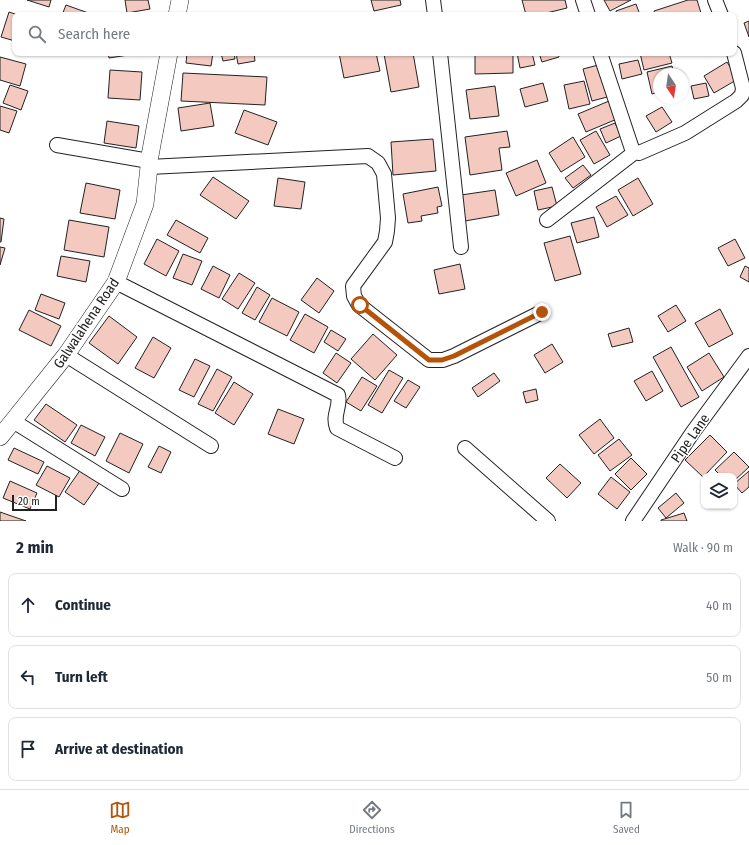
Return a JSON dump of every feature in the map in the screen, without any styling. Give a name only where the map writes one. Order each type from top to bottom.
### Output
[{"type":"street","points":[[178,12],[180,0]]},
{"type":"street","points":[[433,0],[435,12]]},
{"type":"street","points":[[583,0],[587,12]]},
{"type":"street","points":[[715,0],[720,12]]},
{"type":"street","name":"Galwalahena Road","points":[[0,437],[66,355],[116,282],[145,204],[149,164],[168,56]]},
{"type":"street","points":[[440,56],[461,247]]},
{"type":"street","points":[[601,56],[632,149],[635,152]]},
{"type":"street","points":[[547,220],[635,152],[639,153],[685,133],[736,101],[742,95],[744,88],[735,56]]},
{"type":"street","points":[[57,144],[149,164],[368,156],[378,163],[384,174],[388,218],[385,242],[353,286],[354,296],[360,305],[429,360],[442,360],[454,356],[542,312]]},
{"type":"street","points":[[116,282],[338,395],[339,401],[334,420],[337,428],[395,458]]},
{"type":"street","points":[[66,355],[211,446]]},
{"type":"street","name":"Pipe Lane","points":[[632,521],[693,432],[749,356]]},
{"type":"street","points":[[13,421],[122,489]]},
{"type":"street","points":[[465,448],[548,521]]},
{"type":"building","points":[[27,0],[51,0],[49,7]]},
{"type":"building","points":[[125,0],[148,0],[150,9],[127,12]]},
{"type":"building","points":[[371,0],[400,0],[401,5],[374,11]]},
{"type":"building","points":[[522,0],[565,0],[567,8],[550,12],[525,12]]},
{"type":"building","points":[[604,0],[631,0],[610,11]]},
{"type":"building","points":[[688,0],[697,0],[701,12],[654,12]]},
{"type":"building","points":[[636,4],[639,12],[616,12]]},
{"type":"building","points":[[66,5],[86,12],[63,12]]},
{"type":"building","points":[[9,12],[12,13],[12,40],[1,37]]},
{"type":"building","points":[[749,21],[749,37],[744,23]]},
{"type":"building","points":[[109,56],[122,56],[109,58]]},
{"type":"building","points":[[187,56],[213,56],[211,66],[186,63]]},
{"type":"building","points":[[222,56],[234,56],[235,59],[223,61]]},
{"type":"building","points":[[237,56],[254,56],[255,61],[238,64]]},
{"type":"building","points":[[340,56],[377,56],[380,71],[344,78]]},
{"type":"building","points":[[384,56],[414,56],[419,87],[391,92]]},
{"type":"building","points":[[475,56],[513,56],[513,73],[475,74]]},
{"type":"building","points":[[518,56],[533,56],[535,65],[520,68]]},
{"type":"building","points":[[540,56],[559,56],[559,57],[542,62]]},
{"type":"building","points":[[641,56],[670,56],[672,63],[644,70]]},
{"type":"building","points":[[0,57],[26,64],[20,86],[0,80]]},
{"type":"building","points":[[638,60],[642,74],[622,79],[619,64]]},
{"type":"building","points":[[727,62],[738,79],[714,93],[704,76]]},
{"type":"building","points":[[602,64],[611,96],[592,101],[583,69]]},
{"type":"building","points":[[110,70],[142,72],[140,100],[108,98]]},
{"type":"building","points":[[653,71],[652,94],[647,72]]},
{"type":"building","points":[[183,73],[267,77],[265,105],[181,101]]},
{"type":"building","points":[[584,81],[590,104],[569,109],[564,85]]},
{"type":"building","points":[[543,83],[548,101],[525,107],[520,89]]},
{"type":"building","points":[[706,83],[709,96],[694,99],[691,86]]},
{"type":"building","points":[[10,85],[28,91],[21,110],[3,103]]},
{"type":"building","points":[[495,86],[499,116],[470,119],[466,90]]},
{"type":"building","points":[[609,101],[617,119],[586,132],[578,114]]},
{"type":"building","points":[[210,103],[214,126],[181,131],[178,108]]},
{"type":"building","points":[[0,106],[17,111],[9,133],[0,130]]},
{"type":"building","points":[[662,107],[672,122],[656,132],[646,116]]},
{"type":"building","points":[[244,110],[277,122],[268,145],[235,133]]},
{"type":"building","points":[[107,121],[139,126],[136,148],[104,143]]},
{"type":"building","points":[[615,123],[621,136],[606,143],[600,129]]},
{"type":"building","points":[[507,131],[510,147],[499,148],[502,170],[470,175],[465,137]]},
{"type":"building","points":[[596,131],[610,155],[594,164],[580,140]]},
{"type":"building","points":[[573,137],[585,157],[561,172],[549,153]]},
{"type":"building","points":[[433,139],[436,171],[393,175],[391,142]]},
{"type":"building","points":[[537,160],[546,183],[516,196],[506,173]]},
{"type":"building","points":[[583,165],[591,175],[573,188],[565,178]]},
{"type":"building","points":[[213,177],[249,201],[236,219],[200,195]]},
{"type":"building","points":[[278,178],[305,182],[301,209],[274,206]]},
{"type":"building","points":[[638,178],[653,204],[633,216],[618,190]]},
{"type":"building","points":[[86,183],[120,190],[115,219],[80,213]]},
{"type":"building","points":[[438,187],[442,206],[437,207],[438,213],[421,216],[422,221],[408,223],[403,194]]},
{"type":"building","points":[[552,187],[557,206],[538,210],[534,191]]},
{"type":"building","points":[[495,190],[499,215],[465,221],[461,195]]},
{"type":"building","points":[[616,196],[628,215],[607,227],[596,207]]},
{"type":"building","points":[[594,217],[599,237],[577,243],[571,223]]},
{"type":"building","points":[[0,218],[4,219],[1,242],[0,242]]},
{"type":"building","points":[[69,220],[109,227],[104,257],[64,250]]},
{"type":"building","points":[[176,220],[208,238],[200,253],[167,235]]},
{"type":"building","points":[[570,236],[581,274],[555,281],[544,243]]},
{"type":"building","points":[[157,239],[179,251],[166,276],[144,264]]},
{"type":"building","points":[[735,239],[745,258],[728,266],[718,248]]},
{"type":"building","points":[[0,247],[5,248],[0,265]]},
{"type":"building","points":[[183,254],[202,261],[192,285],[173,278]]},
{"type":"building","points":[[61,256],[90,261],[86,282],[57,276]]},
{"type":"building","points":[[460,264],[465,289],[439,294],[434,270]]},
{"type":"building","points":[[213,266],[230,275],[219,298],[201,289]]},
{"type":"building","points":[[745,266],[749,268],[749,282],[740,277]]},
{"type":"building","points":[[239,273],[255,283],[238,309],[222,299]]},
{"type":"building","points":[[317,278],[334,291],[319,313],[301,300]]},
{"type":"building","points":[[257,287],[270,295],[255,320],[242,313]]},
{"type":"building","points":[[41,294],[65,303],[59,319],[35,310]]},
{"type":"building","points":[[272,298],[299,312],[287,336],[259,322]]},
{"type":"building","points":[[676,305],[686,321],[668,332],[658,316]]},
{"type":"building","points":[[720,309],[733,334],[709,347],[695,323]]},
{"type":"building","points":[[29,310],[61,326],[51,346],[19,330]]},
{"type":"building","points":[[305,314],[328,327],[314,353],[290,340]]},
{"type":"building","points":[[109,316],[137,337],[118,364],[89,343]]},
{"type":"building","points":[[629,328],[633,342],[612,347],[608,334]]},
{"type":"building","points":[[331,330],[346,339],[338,351],[324,342]]},
{"type":"building","points":[[373,334],[397,355],[375,380],[351,359]]},
{"type":"building","points":[[153,337],[171,348],[154,378],[135,368]]},
{"type":"building","points":[[552,344],[563,362],[545,373],[534,355]]},
{"type":"building","points":[[671,347],[699,397],[681,407],[653,357]]},
{"type":"building","points":[[336,353],[351,363],[337,383],[323,373]]},
{"type":"building","points":[[709,353],[724,377],[702,391],[687,367]]},
{"type":"building","points":[[195,359],[210,366],[194,397],[179,390]]},
{"type":"building","points":[[217,369],[232,377],[213,411],[198,404]]},
{"type":"building","points":[[389,370],[403,378],[382,413],[368,405]]},
{"type":"building","points":[[652,371],[663,391],[646,401],[634,381]]},
{"type":"building","points":[[494,373],[500,381],[478,397],[472,388]]},
{"type":"building","points":[[362,377],[377,386],[361,411],[346,402]]},
{"type":"building","points":[[408,380],[420,387],[406,408],[394,401]]},
{"type":"building","points":[[234,382],[253,394],[234,425],[215,413]]},
{"type":"building","points":[[536,389],[538,400],[526,403],[523,392]]},
{"type":"building","points":[[46,404],[77,425],[65,442],[34,420]]},
{"type":"building","points":[[278,409],[304,419],[294,444],[268,434]]},
{"type":"building","points":[[600,419],[614,438],[594,454],[579,435]]},
{"type":"building","points":[[81,425],[105,437],[95,456],[71,443]]},
{"type":"building","points":[[120,433],[143,444],[129,473],[106,461]]},
{"type":"building","points":[[710,435],[727,452],[707,473],[701,473],[701,475],[685,460]]},
{"type":"building","points":[[619,439],[632,455],[610,471],[598,455]]},
{"type":"building","points":[[159,446],[171,452],[161,473],[148,467]]},
{"type":"building","points":[[14,448],[44,462],[38,474],[8,460]]},
{"type":"building","points":[[734,452],[749,467],[737,478],[737,473],[718,473],[715,470]]},
{"type":"building","points":[[631,458],[647,474],[631,490],[615,474]]},
{"type":"building","points":[[560,464],[581,483],[567,498],[546,478]]},
{"type":"building","points":[[47,466],[70,478],[59,497],[36,485]]},
{"type":"building","points":[[83,466],[102,479],[84,505],[65,492]]},
{"type":"building","points":[[749,471],[749,487],[742,493],[737,487],[737,481]]},
{"type":"building","points":[[611,477],[630,492],[617,509],[598,494]]},
{"type":"building","points":[[10,481],[37,493],[30,509],[3,498]]},
{"type":"building","points":[[676,493],[684,503],[666,518],[658,508]]},
{"type":"building","points":[[0,512],[26,521],[0,521]]},
{"type":"building","points":[[684,513],[687,521],[661,521],[661,520]]},
{"type":"route","points":[[360,305],[429,360],[442,360],[454,356],[542,312]]}]
